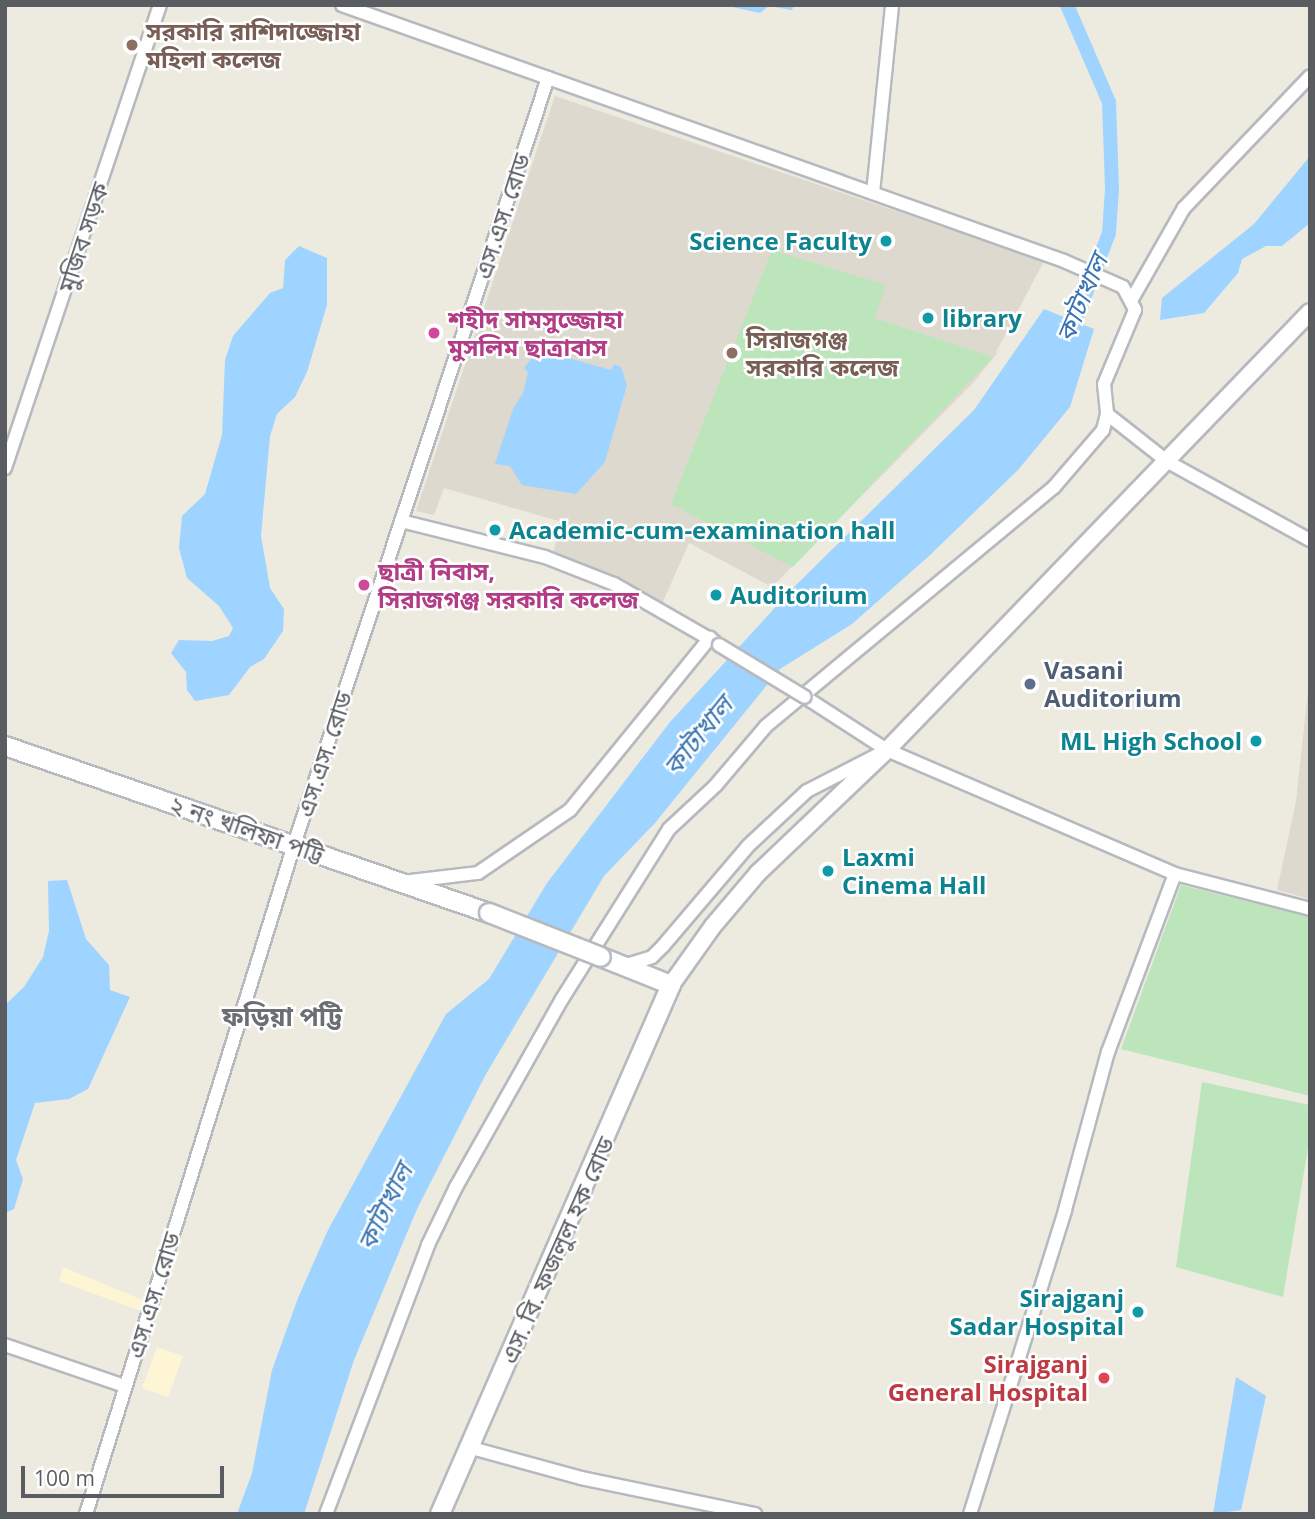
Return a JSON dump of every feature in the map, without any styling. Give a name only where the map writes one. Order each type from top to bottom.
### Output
[{"type":"main road","name":"২ নং খলিফা পট্টি","points":[[5,746],[402,882],[671,985]]},
{"type":"main road","name":"এস. বি. ফজলুল হক রোড","points":[[440,1514],[671,985]]},
{"type":"street","name":"মুজিব সড়ক","points":[[5,468],[160,5]]},
{"type":"street","points":[[342,5],[1064,261],[1123,287],[1132,299]]},
{"type":"street","points":[[873,193],[892,5]]},
{"type":"street","points":[[326,1514],[428,1245],[456,1187],[562,999],[669,829],[716,785],[766,726],[1054,487],[1103,430],[1107,414],[1104,384],[1133,318],[1132,299],[1184,208],[1310,76]]},
{"type":"street","name":"এস.এস. রোড","points":[[86,1514],[294,845],[548,78]]},
{"type":"street","points":[[671,985],[713,926],[758,873],[887,750],[1310,312]]},
{"type":"street","points":[[1107,414],[1168,462],[1310,540]]},
{"type":"street","points":[[401,521],[545,557],[614,584],[715,642],[887,750],[1175,874],[1310,909]]},
{"type":"street","points":[[402,882],[478,873],[570,810],[715,642]]},
{"type":"street","points":[[624,965],[652,957],[738,859],[807,791],[841,770],[887,750]]},
{"type":"street","points":[[738,859],[758,873]]},
{"type":"street","points":[[970,1514],[1065,1210],[1108,1052],[1175,874]]},
{"type":"street","points":[[5,1345],[125,1386]]},
{"type":"street","points":[[468,1447],[581,1478],[755,1514]]},
{"type":"shaded area","name":"সিরাজগঞ্জ সরকারি কলেজ","points":[[555,96],[1044,261],[995,354],[1000,350],[973,383],[772,587],[689,543],[662,604],[553,553],[562,522],[444,488],[434,515],[416,511]]},
{"type":"shaded area","points":[[1310,673],[1310,899],[1277,890],[1296,801]]},
{"type":"shaded area","points":[[63,1267],[145,1301],[141,1311],[59,1281]]},
{"type":"shaded area","points":[[157,1347],[183,1356],[168,1397],[142,1388]]},
{"type":"green space","points":[[772,250],[886,285],[875,318],[993,357],[793,567],[671,504]]},
{"type":"green space","points":[[1181,885],[1310,917],[1310,1096],[1121,1049]]},
{"type":"green space","points":[[1202,1082],[1310,1105],[1310,1136],[1283,1297],[1176,1267]]},
{"type":"water","points":[[723,5],[794,5],[792,10],[769,6],[760,13]]},
{"type":"water","points":[[1310,156],[1310,223],[1282,246],[1266,246],[1242,259],[1238,273],[1204,313],[1160,320],[1162,298],[1254,224]]},
{"type":"water","points":[[299,246],[327,258],[327,305],[307,372],[295,397],[277,414],[270,436],[261,536],[270,588],[284,609],[283,631],[264,659],[250,667],[229,695],[195,701],[187,690],[186,672],[171,653],[179,640],[212,641],[229,636],[233,628],[219,606],[187,578],[179,548],[182,516],[205,494],[222,435],[225,360],[233,336],[270,293],[283,288],[285,260]]},
{"type":"water","points":[[1044,309],[1094,329],[1070,407],[1018,470],[929,556],[852,624],[780,669],[655,823],[604,876],[486,1074],[417,1209],[354,1360],[304,1514],[237,1514],[252,1473],[272,1370],[298,1298],[328,1230],[446,1014],[489,979],[547,883],[670,722],[794,587],[974,410]]},
{"type":"water","points":[[545,342],[561,344],[572,359],[611,370],[614,364],[621,367],[627,385],[605,462],[576,494],[522,485],[510,466],[495,464],[513,409],[523,393],[528,372],[524,368]]},
{"type":"water","points":[[67,880],[86,939],[109,965],[110,990],[130,997],[88,1089],[69,1099],[35,1103],[16,1160],[23,1179],[14,1209],[5,1213],[5,1005],[24,987],[43,957],[49,931],[48,881]]},
{"type":"water","points":[[1236,1377],[1266,1396],[1241,1510],[1213,1514]]},
{"type":"waterway","name":"কাটাখাল","points":[[1067,5],[1109,102],[1112,189],[1109,233],[1069,337]]},
{"type":"place","name":"সরকারি রাশিদাজ্জোহা মহিলা কলেজ","points":[[132,45]]},
{"type":"place","name":"Science Faculty","points":[[886,241]]},
{"type":"place","name":"library","points":[[928,318]]},
{"type":"place","name":"শহীদ সামসুজ্জোহা মুসলিম ছাত্রাবাস","points":[[434,333]]},
{"type":"place","name":"সিরাজগঞ্জ সরকারি কলেজ","points":[[732,353]]},
{"type":"place","name":"Academic-cum-examination hall","points":[[495,530]]},
{"type":"place","name":"ছাত্রী নিবাস, সিরাজগঞ্জ সরকারি কলেজ","points":[[364,585]]},
{"type":"place","name":"Auditorium","points":[[716,595]]},
{"type":"place","name":"Vasani Auditorium","points":[[1030,684]]},
{"type":"place","name":"ML High School","points":[[1256,741]]},
{"type":"place","name":"Laxmi Cinema Hall","points":[[828,871]]},
{"type":"place","name":"Sirajganj Sadar Hospital","points":[[1138,1312]]},
{"type":"place","name":"Sirajganj General Hospital","points":[[1104,1378]]},
{"type":"district","name":"ফড়িয়া পট্টি","points":[[282,1017]]}]
